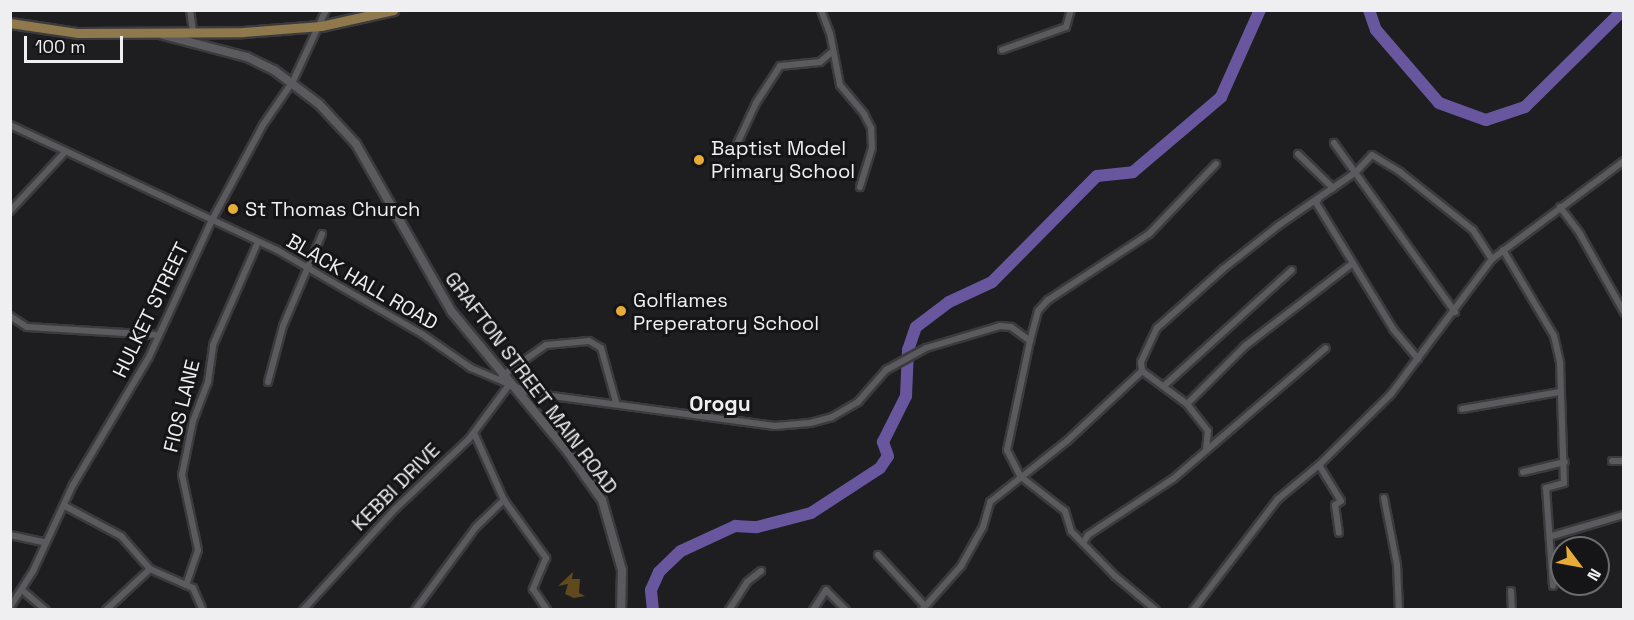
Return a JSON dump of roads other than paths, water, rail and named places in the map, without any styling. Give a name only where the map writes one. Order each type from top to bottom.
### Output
[{"type":"main road","points":[[10,23],[78,33],[193,32],[321,26],[393,10]]},
{"type":"street","points":[[190,10],[193,32]]},
{"type":"street","name":"HULKET STREET","points":[[10,606],[22,590],[44,542],[158,335],[212,220],[263,125],[293,81],[321,26],[326,10]]},
{"type":"street","points":[[821,10],[840,85],[864,114],[873,140],[860,187]]},
{"type":"street","points":[[1002,50],[1066,27],[1071,10]]},
{"type":"street","name":"GRAFTON STREET MAIN ROAD","points":[[152,32],[247,57],[293,81],[356,144],[452,312],[509,385],[549,429],[602,500],[622,570],[621,609]]},
{"type":"street","points":[[737,144],[756,103],[780,66],[820,62],[833,51]]},
{"type":"street","name":"BLACK HALL ROAD","points":[[10,125],[308,266],[422,334],[471,368],[530,393],[616,402],[775,426],[810,423],[831,417],[858,402],[894,364],[926,348],[1000,326],[1011,327],[1029,341]]},
{"type":"street","points":[[1334,143],[1455,312]]},
{"type":"street","points":[[10,211],[65,152]]},
{"type":"street","points":[[1298,154],[1334,187]]},
{"type":"street","points":[[1142,371],[1141,362],[1157,327],[1279,225],[1356,172],[1374,154],[1473,230],[1492,259]]},
{"type":"street","points":[[1193,609],[1260,518],[1391,394],[1455,312],[1492,259],[1623,161]]},
{"type":"street","points":[[1156,609],[1115,576],[1071,531],[1065,511],[1020,476],[1007,450],[1029,341],[1038,311],[1048,300],[1149,234],[1216,164]]},
{"type":"street","points":[[1316,201],[1393,329],[1418,358]]},
{"type":"street","points":[[1560,207],[1580,234],[1623,312]]},
{"type":"street","points":[[268,382],[283,326],[322,234]]},
{"type":"street","name":"FIOS LANE","points":[[186,585],[198,550],[182,475],[193,421],[208,382],[213,345],[258,242]]},
{"type":"street","points":[[1503,250],[1554,336],[1560,363],[1559,392],[1564,483],[1546,488],[1552,536],[1623,515]]},
{"type":"street","points":[[1187,404],[1245,346],[1353,263]]},
{"type":"street","points":[[1165,385],[1292,270]]},
{"type":"street","points":[[10,316],[27,327],[158,335]]},
{"type":"street","points":[[502,376],[546,345],[589,340],[601,348],[616,402]]},
{"type":"street","points":[[1083,543],[1088,535],[1173,479],[1326,348]]},
{"type":"street","points":[[1142,371],[1165,385],[1187,404],[1208,431],[1206,450]]},
{"type":"street","points":[[878,555],[923,608],[961,566],[983,527],[990,501],[1068,441],[1142,371]]},
{"type":"street","name":"KEBBI DRIVE","points":[[303,609],[394,509],[474,433],[509,385]]},
{"type":"street","points":[[1462,409],[1559,392]]},
{"type":"street","points":[[474,433],[504,500],[546,558],[533,589],[547,609]]},
{"type":"street","points":[[1612,461],[1623,461]]},
{"type":"street","points":[[1523,472],[1564,462]]},
{"type":"street","points":[[1318,465],[1341,501],[1335,506],[1339,533]]},
{"type":"street","points":[[1384,498],[1397,565],[1399,609]]},
{"type":"street","points":[[415,609],[476,527],[504,500]]},
{"type":"street","points":[[65,506],[121,536],[150,569],[193,588],[202,608]]},
{"type":"street","points":[[10,535],[44,542]]},
{"type":"street","points":[[106,609],[150,569]]},
{"type":"street","points":[[729,609],[747,582],[761,571]]},
{"type":"street","points":[[22,590],[46,609]]},
{"type":"street","points":[[813,609],[826,590],[846,609]]},
{"type":"street","points":[[1511,591],[1512,609]]},
{"type":"waterway","points":[[653,610],[651,590],[659,572],[681,551],[735,526],[757,527],[811,513],[880,468],[888,456],[883,442],[906,396],[908,350],[916,327],[949,302],[992,282],[1097,176],[1133,172],[1221,97],[1260,10]]},
{"type":"waterway","points":[[1369,10],[1376,30],[1439,103],[1486,120],[1525,107],[1623,10]]},
{"type":"place","name":"Baptist Model Primary School","points":[[699,160]]},
{"type":"place","name":"St Thomas Church","points":[[233,209]]},
{"type":"place","name":"Golflames Preperatory School","points":[[621,311]]},
{"type":"district","name":"Orogu","points":[[720,404]]}]
